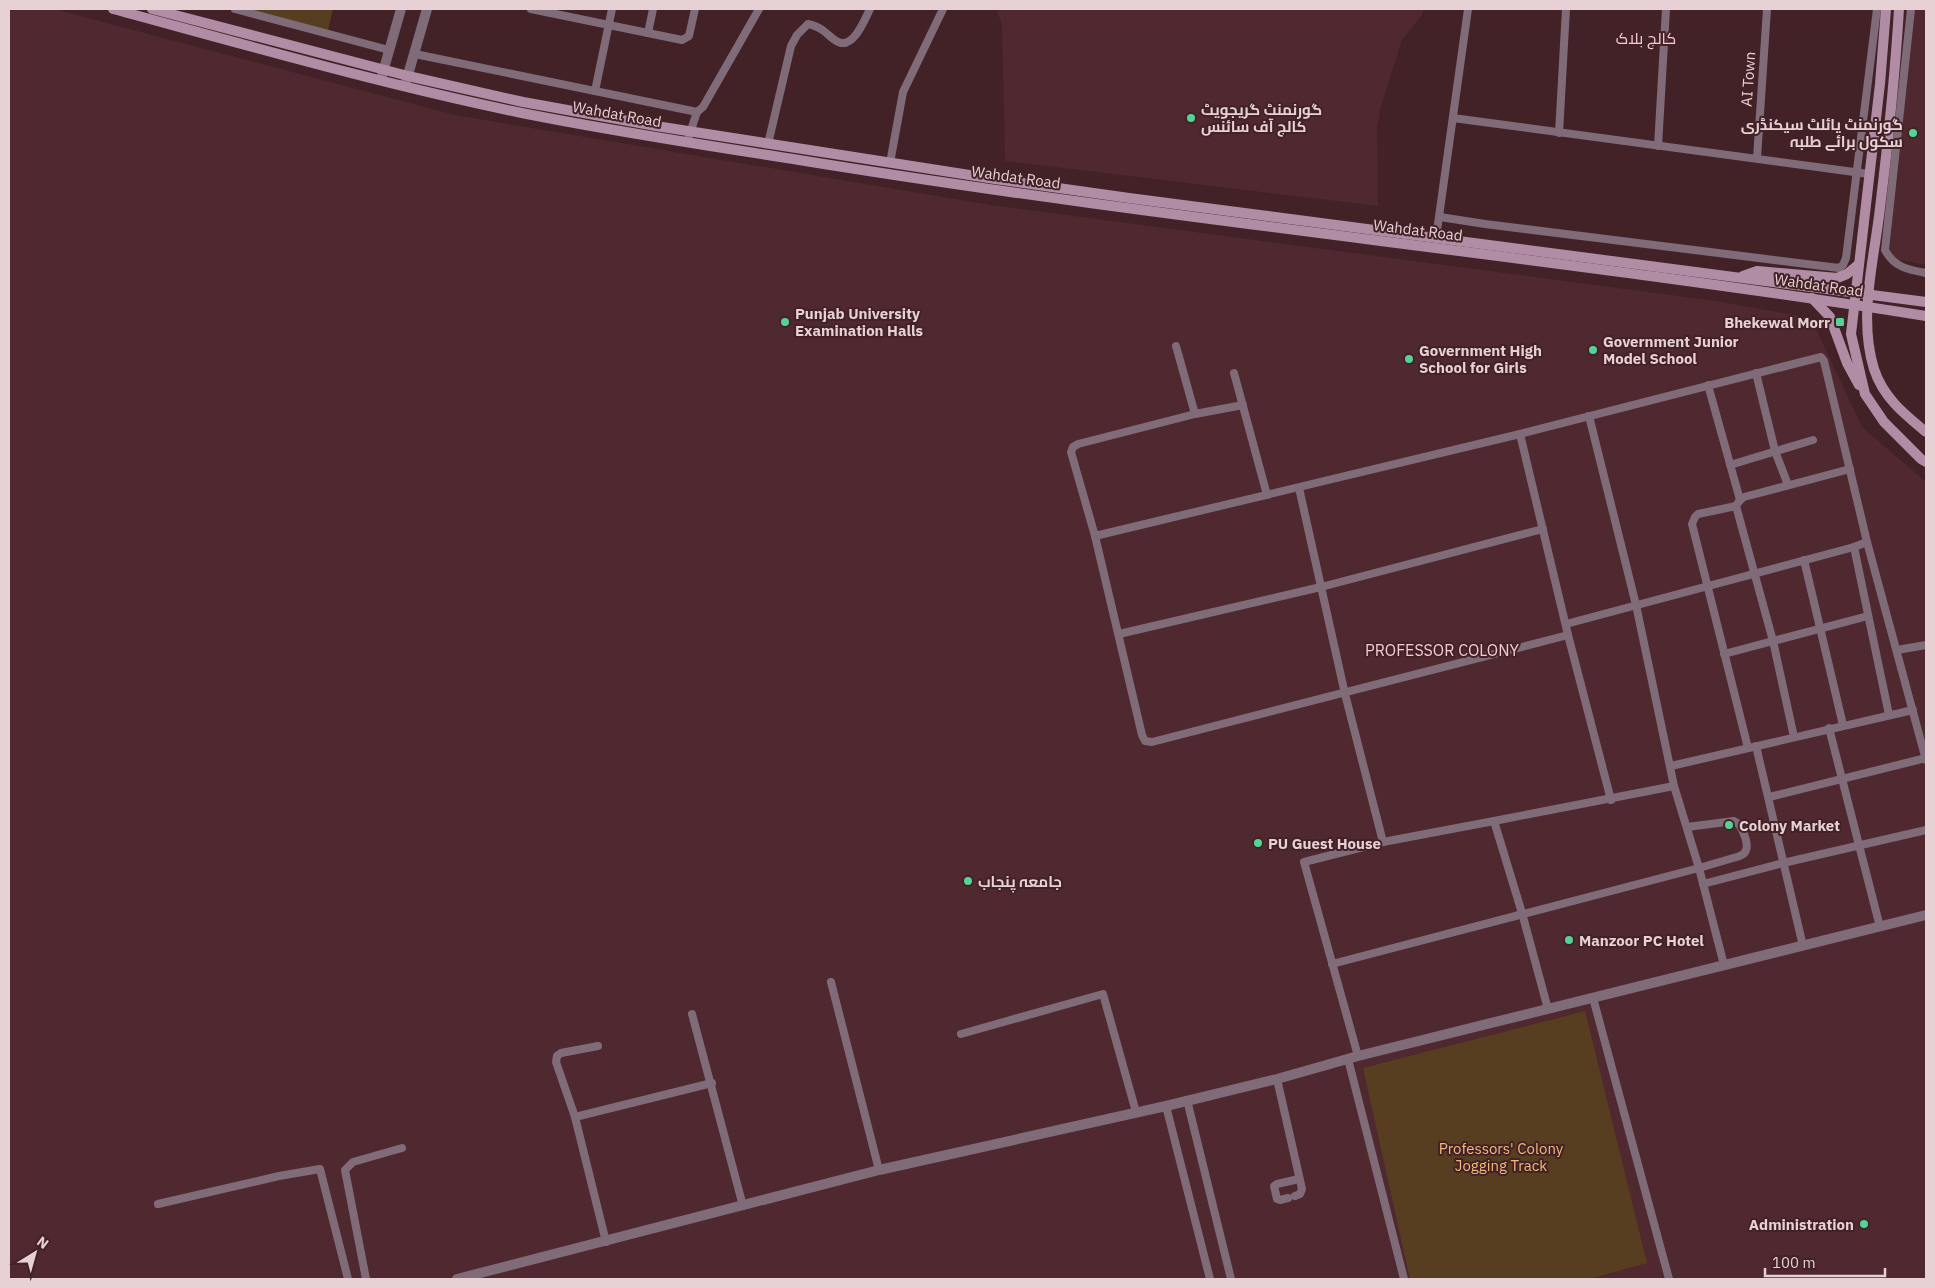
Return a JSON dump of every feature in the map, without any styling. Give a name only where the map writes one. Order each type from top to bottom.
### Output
[{"type":"main road","name":"Wahdat Road","points":[[113,9],[407,81],[516,112],[688,142],[894,175],[1561,260],[1926,316]]},
{"type":"main road","name":"Wahdat Road","points":[[152,9],[382,75]]},
{"type":"main road","points":[[1865,394],[1851,334],[1880,84],[1886,9]]},
{"type":"main road","points":[[1899,9],[1884,214],[1869,293],[1867,339],[1874,371],[1895,407],[1926,432]]},
{"type":"main road","name":"Wahdat Road","points":[[407,81],[768,144],[1119,197],[1436,238],[1561,260],[1737,277],[1855,291],[1926,302]]},
{"type":"main road","points":[[1880,84],[1894,86]]},
{"type":"main road","points":[[1737,277],[1757,271],[1837,278],[1847,274],[1859,264]]},
{"type":"main road","points":[[1812,298],[1830,317],[1847,363],[1884,422],[1926,462]]},
{"type":"street","points":[[234,9],[389,50]]},
{"type":"street","points":[[382,75],[401,9]]},
{"type":"street","points":[[407,81],[427,9]]},
{"type":"street","points":[[531,9],[567,12],[608,25],[682,40],[688,36],[695,9]]},
{"type":"street","points":[[594,91],[612,9]]},
{"type":"street","points":[[648,33],[653,9]]},
{"type":"street","points":[[688,142],[697,112],[703,107],[759,9]]},
{"type":"street","points":[[768,144],[786,64],[791,46],[797,35],[808,24],[812,24],[837,41],[848,42],[856,35],[870,9]]},
{"type":"street","points":[[890,163],[903,92],[942,9]]},
{"type":"street","points":[[1436,238],[1468,9]]},
{"type":"street","points":[[1559,133],[1566,9]]},
{"type":"street","points":[[1658,146],[1666,9]]},
{"type":"street","name":"AI Town","points":[[1757,158],[1767,9]]},
{"type":"street","points":[[1440,217],[1839,268],[1843,265],[1846,258],[1877,9]]},
{"type":"street","points":[[1911,9],[1884,214],[1885,250],[1889,258],[1901,267],[1926,273]]},
{"type":"street","points":[[415,54],[697,112]]},
{"type":"street","points":[[1453,118],[1869,174]]},
{"type":"street","points":[[1176,346],[1195,414]]},
{"type":"street","points":[[1096,536],[1520,434],[1821,357],[1824,361],[1867,542],[1926,759],[1768,797]]},
{"type":"street","points":[[1234,373],[1267,495]]},
{"type":"street","points":[[1756,373],[1775,451],[1788,485]]},
{"type":"street","points":[[1708,385],[1730,465],[1773,641],[1794,737]]},
{"type":"street","points":[[1243,405],[1195,414],[1072,447],[1071,452],[1096,536],[1142,735],[1145,741],[1152,742],[1345,694],[1568,635]]},
{"type":"street","points":[[1589,416],[1636,605],[1674,786],[1699,868],[1724,965]]},
{"type":"street","points":[[1520,434],[1568,635],[1611,800]]},
{"type":"street","points":[[1730,465],[1813,440]]},
{"type":"street","points":[[1803,946],[1768,797],[1724,654],[1692,524],[1698,514],[1738,503],[1744,497],[1850,469]]},
{"type":"street","points":[[1298,488],[1345,694],[1383,842]]},
{"type":"street","points":[[1119,634],[1321,587],[1543,530]]},
{"type":"street","points":[[1566,624],[1867,542]]},
{"type":"street","points":[[1854,547],[1889,714]]},
{"type":"street","points":[[1804,560],[1844,725]]},
{"type":"street","points":[[1724,654],[1868,616]]},
{"type":"street","points":[[1897,650],[1926,645]]},
{"type":"street","points":[[1671,766],[1889,714],[1913,710]]},
{"type":"street","points":[[1829,728],[1880,927]]},
{"type":"street","points":[[1404,1279],[1332,964],[1304,862],[1383,842],[1611,800],[1674,786]]},
{"type":"street","points":[[1494,821],[1522,913],[1548,1009]]},
{"type":"street","points":[[1332,964],[1699,868],[1745,853],[1747,848],[1742,827],[1738,822],[1687,827]]},
{"type":"street","points":[[1703,884],[1783,863],[1926,830]]},
{"type":"street","points":[[457,1279],[492,1275],[606,1242],[879,1170],[1166,1106],[1277,1079],[1353,1058],[1926,915]]},
{"type":"street","points":[[831,982],[879,1170]]},
{"type":"street","points":[[961,1034],[1103,994],[1136,1112]]},
{"type":"street","points":[[1593,998],[1669,1279]]},
{"type":"street","points":[[692,1014],[712,1083],[743,1206]]},
{"type":"street","points":[[598,1046],[561,1053],[557,1056],[556,1062],[575,1117],[606,1242]]},
{"type":"street","points":[[1277,1079],[1302,1191],[1300,1194],[1291,1197],[1277,1199],[1273,1188],[1274,1185],[1299,1179]]},
{"type":"street","points":[[575,1117],[712,1083]]},
{"type":"street","points":[[1187,1100],[1231,1279]]},
{"type":"street","points":[[1166,1106],[1210,1279]]},
{"type":"street","points":[[366,1279],[345,1170],[352,1162],[402,1148]]},
{"type":"street","points":[[158,1204],[280,1176],[320,1169],[348,1279]]},
{"type":"shaded area","name":"جامعہ پنجاب","points":[[9,9],[54,9],[455,115],[991,205],[1716,301],[1811,318],[1862,427],[1926,482],[1926,1279],[9,1279]]},
{"type":"shaded area","name":"گورنمنٹ گریجویٹ کالج آف سائنس","points":[[996,9],[1424,9],[1422,15],[1402,40],[1381,106],[1377,129],[1378,206],[1005,161],[1002,24]]},
{"type":"shaded area","name":"گورنمنٹ پائلٹ سیکنڈری سکول برائے طلبہ","points":[[1910,9],[1926,9],[1926,265],[1889,258]]},
{"type":"green space","points":[[249,9],[333,9],[328,30]]},
{"type":"green space","name":"Professors' Colony Jogging Track","points":[[1585,1011],[1647,1263],[1589,1279],[1410,1279],[1363,1068]]},
{"type":"place","name":"گورنمنٹ گریجویٹ کالج آف سائنس","points":[[1191,118]]},
{"type":"place","name":"گورنمنٹ پائلٹ سیکنڈری سکول برائے طلبہ","points":[[1913,133]]},
{"type":"place","name":"Punjab University Examination Halls","points":[[785,322]]},
{"type":"place","name":"Bhekewal Morr","points":[[1840,322]]},
{"type":"place","name":"Government Junior Model School","points":[[1593,350]]},
{"type":"place","name":"Government High School for Girls","points":[[1409,359]]},
{"type":"place","name":"Colony Market","points":[[1729,825]]},
{"type":"place","name":"PU Guest House","points":[[1258,843]]},
{"type":"place","name":"جامعہ پنجاب","points":[[968,881]]},
{"type":"place","name":"Manzoor PC Hotel","points":[[1569,940]]},
{"type":"place","name":"Administration","points":[[1864,1224]]},
{"type":"district","name":"کالج بلاک","points":[[1646,38]]},
{"type":"district","name":"PROFESSOR COLONY","points":[[1442,650]]}]
